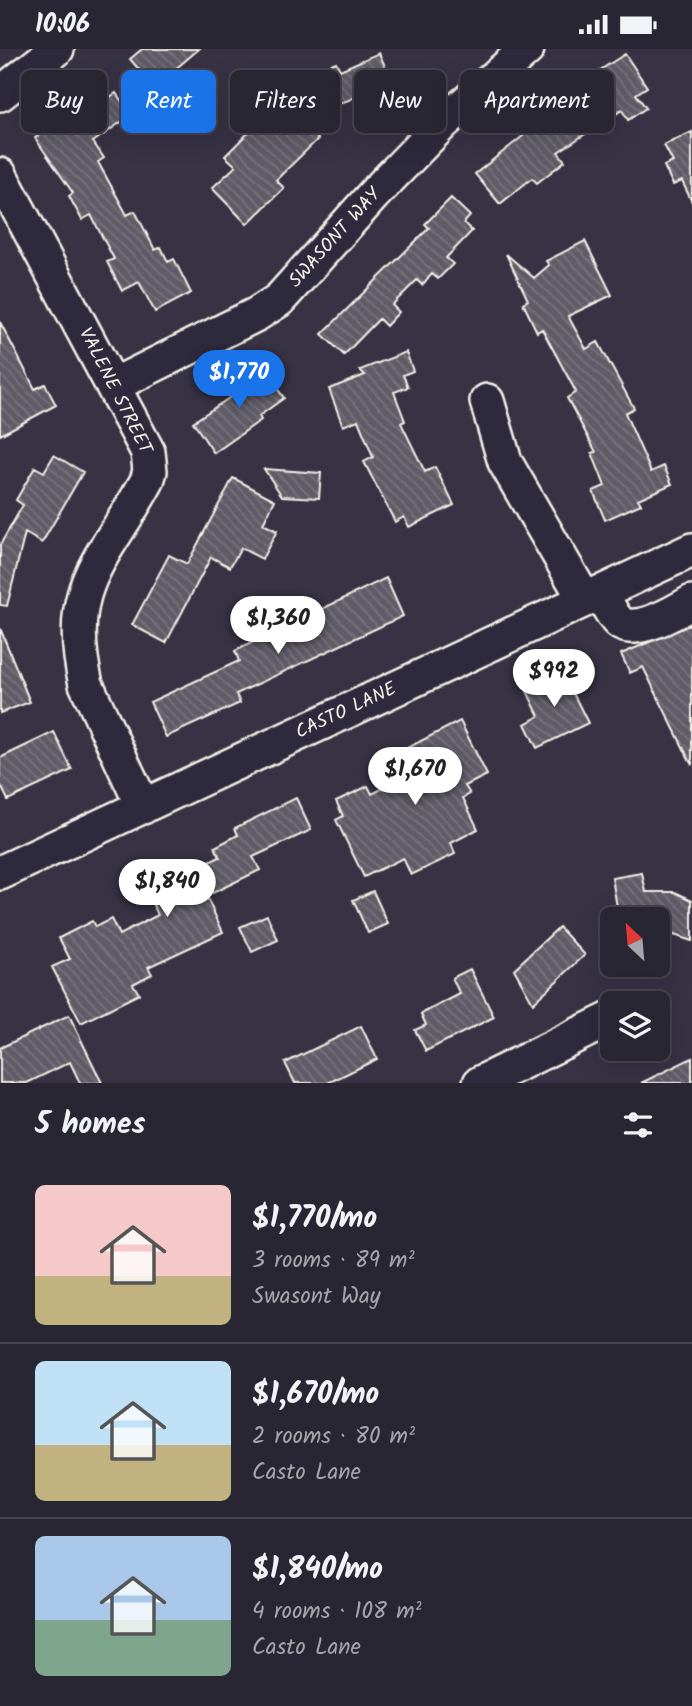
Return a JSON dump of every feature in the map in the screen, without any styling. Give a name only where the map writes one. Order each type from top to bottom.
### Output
[{"type":"street","points":[[0,94],[57,49]]},
{"type":"street","name":"SWASONT WAY","points":[[114,385],[257,314],[279,300],[375,193],[444,122],[527,49]]},
{"type":"street","name":"VALENE STREET","points":[[0,175],[144,442],[150,471],[142,489],[94,565],[82,604],[79,644],[81,664],[93,703],[143,807]]},
{"type":"street","points":[[487,401],[505,462],[593,596],[618,621],[624,625],[650,623],[692,603]]},
{"type":"street","name":"CASTO LANE","points":[[0,873],[692,550]]},
{"type":"street","points":[[480,1083],[600,1025]]},
{"type":"building","points":[[142,49],[199,49],[174,70],[139,70],[130,59]]},
{"type":"building","points":[[379,53],[387,70],[354,70],[354,98],[340,104],[340,70]]},
{"type":"building","points":[[625,54],[647,87],[636,94],[646,108],[628,120],[622,110],[614,115],[614,70],[600,70]]},
{"type":"building","points":[[336,62],[340,70],[316,70]]},
{"type":"building","points":[[116,93],[121,100],[121,122],[107,132],[107,99]]},
{"type":"building","points":[[692,132],[692,202],[682,181],[673,185],[664,166],[673,162],[664,145]]},
{"type":"building","points":[[42,133],[106,133],[93,142],[104,158],[98,162],[127,215],[135,211],[155,250],[161,247],[168,262],[174,259],[191,293],[155,312],[139,282],[122,291],[107,262],[114,259],[91,215],[82,220],[69,196],[73,193],[35,138]]},
{"type":"building","points":[[248,133],[312,133],[318,139],[276,180],[284,188],[247,224],[212,188],[236,166],[225,156]]},
{"type":"building","points":[[527,133],[587,133],[558,152],[565,161],[537,183],[532,178],[500,204],[475,174]]},
{"type":"building","points":[[451,198],[470,216],[464,223],[472,231],[446,258],[453,264],[438,279],[432,274],[422,285],[417,280],[392,305],[399,312],[386,326],[379,319],[344,355],[322,334],[429,228],[425,224]]},
{"type":"building","points":[[585,241],[612,295],[568,316],[586,349],[598,342],[634,408],[625,413],[651,472],[664,466],[672,484],[638,499],[641,504],[605,520],[593,491],[605,486],[592,453],[596,452],[567,398],[576,392],[542,329],[537,332],[523,303],[528,300],[506,254],[534,278],[549,265],[546,261]]},
{"type":"building","points":[[0,322],[35,389],[45,384],[56,405],[0,435]]},
{"type":"building","points":[[406,352],[413,371],[403,375],[408,387],[394,392],[405,421],[401,423],[425,472],[435,467],[454,505],[409,527],[404,517],[395,522],[364,462],[373,457],[358,420],[343,426],[329,389],[365,375],[360,370]]},
{"type":"building","points":[[261,365],[284,398],[259,416],[261,420],[214,453],[193,422],[241,390],[236,382]]},
{"type":"building","points":[[54,455],[83,472],[42,543],[25,533],[7,606],[0,605],[0,545],[23,505],[16,500],[35,467],[44,472]]},
{"type":"building","points":[[264,469],[321,473],[319,498],[282,496]]},
{"type":"building","points":[[233,478],[275,500],[263,524],[277,531],[262,559],[241,548],[230,567],[211,557],[166,643],[132,625],[169,555],[187,564]]},
{"type":"building","points":[[386,578],[403,616],[236,694],[240,703],[166,737],[150,702],[239,661],[235,651]]},
{"type":"building","points":[[692,624],[692,765],[643,667],[630,673],[621,654]]},
{"type":"building","points":[[0,628],[30,702],[0,713]]},
{"type":"building","points":[[561,669],[588,723],[537,748],[525,724],[539,716],[525,687]]},
{"type":"building","points":[[460,721],[487,775],[465,786],[470,794],[463,798],[478,829],[451,843],[455,854],[411,875],[403,858],[364,877],[336,820],[343,816],[336,801],[368,786],[372,794],[416,772],[405,749]]},
{"type":"building","points":[[54,732],[72,770],[8,800],[0,784],[0,758]]},
{"type":"building","points":[[296,798],[311,830],[253,857],[260,870],[206,896],[223,932],[148,967],[152,974],[133,984],[139,994],[81,1023],[52,967],[70,959],[59,938],[92,921],[95,927],[111,919],[119,935],[158,915],[151,900],[172,890],[168,881],[220,857],[215,847],[238,835],[235,828]]},
{"type":"building","points":[[642,873],[646,892],[675,892],[692,900],[692,941],[670,934],[670,907],[617,907],[612,878]]},
{"type":"building","points":[[373,891],[388,924],[368,933],[353,900]]},
{"type":"building","points":[[267,915],[278,940],[252,952],[240,927]]},
{"type":"building","points":[[559,927],[585,955],[533,1003],[514,969]]},
{"type":"building","points":[[470,969],[494,1017],[426,1051],[415,1030],[426,1025],[421,1014],[460,994],[452,978]]},
{"type":"building","points":[[69,1015],[102,1083],[80,1083],[70,1062],[27,1083],[0,1083],[0,1048]]},
{"type":"building","points":[[361,1026],[377,1059],[328,1083],[295,1083],[285,1063]]},
{"type":"building","points":[[692,1058],[692,1083],[641,1083]]}]
